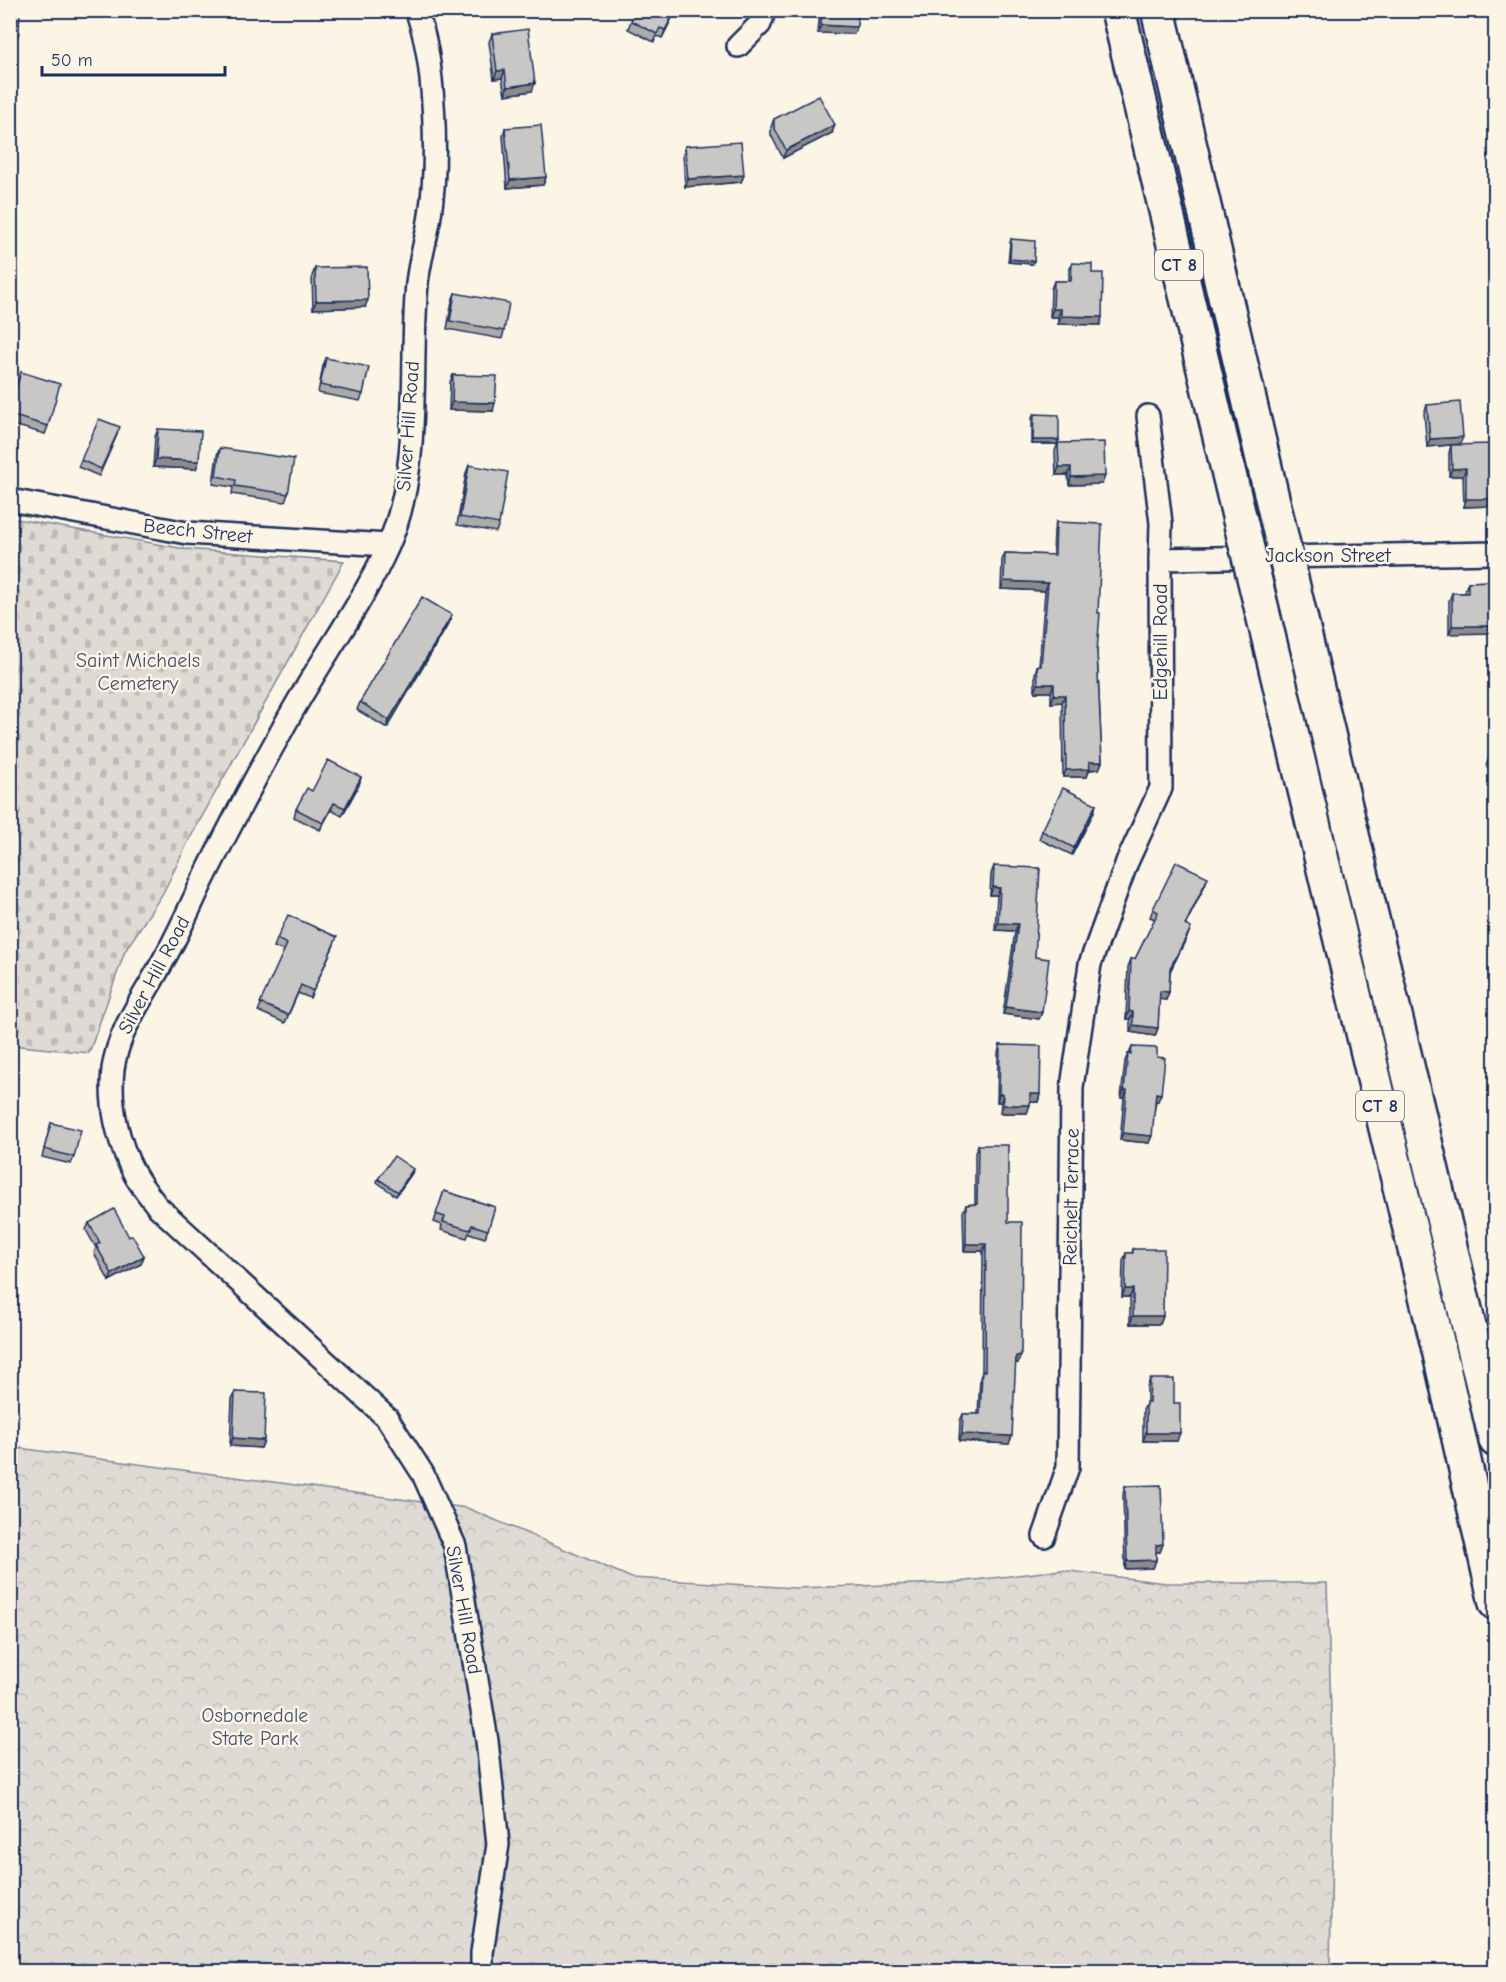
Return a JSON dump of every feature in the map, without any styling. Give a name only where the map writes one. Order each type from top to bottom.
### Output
[{"type":"highway","name":"CT 8","points":[[1118,10],[1440,1354],[1496,1603]]},
{"type":"highway","name":"CT 8","points":[[1158,10],[1496,1440]]},
{"type":"street","name":"Silver Hill Road","points":[[416,10],[429,62],[434,171],[430,215],[417,282],[411,428],[406,483],[400,513],[388,545],[348,622],[314,672],[281,731],[164,961],[135,1007],[117,1045],[113,1073],[113,1105],[120,1140],[136,1177],[157,1206],[387,1418],[423,1474],[455,1546],[487,1741],[498,1845],[482,1953],[482,1971]]},
{"type":"street","points":[[738,46],[760,24],[765,10]]},
{"type":"street","name":"Edgehill Road","points":[[1127,862],[1161,788],[1161,523],[1148,416]]},
{"type":"street","name":"Beech Street","points":[[10,500],[187,533],[388,545]]},
{"type":"street","name":"Jackson Street","points":[[1160,558],[1496,554]]},
{"type":"street","name":"Reichelt Terrace","points":[[1044,1536],[1068,1467],[1072,1087],[1090,964],[1127,862]]},
{"type":"green space","name":"Saint Michaels Cemetery","points":[[11,518],[185,549],[344,561],[189,840],[163,893],[125,951],[89,1053],[11,1045]]},
{"type":"green space","name":"Osbornedale State Park","points":[[11,1447],[467,1508],[632,1578],[795,1588],[949,1583],[1061,1570],[1166,1583],[1327,1583],[1333,1776],[1330,1971],[11,1972]]},
{"type":"building","points":[[10,10],[20,10],[19,33],[10,33]]},
{"type":"building","points":[[636,10],[675,11],[665,30],[660,28],[657,34],[631,21]]},
{"type":"building","points":[[822,10],[857,10],[857,27],[821,25]]},
{"type":"building","points":[[528,29],[535,83],[507,87],[505,70],[497,71],[492,34]]},
{"type":"building","points":[[819,96],[835,125],[786,150],[774,127],[774,119]]},
{"type":"building","points":[[541,125],[546,177],[510,180],[505,128]]},
{"type":"building","points":[[741,142],[744,175],[688,179],[685,146]]},
{"type":"building","points":[[1011,239],[1035,241],[1034,261],[1010,259]]},
{"type":"building","points":[[1072,263],[1092,264],[1092,273],[1103,273],[1102,317],[1061,316],[1061,309],[1053,309],[1054,281],[1071,281]]},
{"type":"building","points":[[367,267],[368,300],[316,301],[315,268]]},
{"type":"building","points":[[455,293],[509,303],[504,331],[450,321]]},
{"type":"building","points":[[326,358],[369,367],[363,394],[320,385]]},
{"type":"building","points":[[21,372],[60,384],[48,426],[10,415]]},
{"type":"building","points":[[453,375],[497,376],[495,403],[452,402]]},
{"type":"building","points":[[1460,402],[1463,437],[1430,439],[1427,405]]},
{"type":"building","points":[[1034,414],[1059,415],[1059,440],[1033,440]]},
{"type":"building","points":[[99,419],[120,427],[101,469],[81,460]]},
{"type":"building","points":[[158,429],[201,431],[199,461],[156,459]]},
{"type":"building","points":[[1104,442],[1105,476],[1071,477],[1071,467],[1059,467],[1058,443]]},
{"type":"building","points":[[1492,444],[1492,462],[1496,462],[1496,494],[1493,494],[1493,499],[1466,499],[1466,468],[1452,469],[1451,445]]},
{"type":"building","points":[[220,448],[294,459],[288,494],[235,486],[236,480],[216,476]]},
{"type":"building","points":[[469,465],[508,472],[499,524],[460,517]]},
{"type":"building","points":[[1056,522],[1102,524],[1097,651],[1102,762],[1089,762],[1090,769],[1066,770],[1065,695],[1054,695],[1054,684],[1038,684],[1037,666],[1041,666],[1048,583],[1004,581],[1005,553],[1055,555]]},
{"type":"building","points":[[1494,581],[1496,626],[1452,626],[1452,593],[1468,593],[1468,582]]},
{"type":"building","points":[[422,597],[452,615],[389,720],[360,702]]},
{"type":"building","points":[[1496,750],[1496,764],[1489,758]]},
{"type":"building","points":[[328,760],[361,777],[345,808],[334,803],[323,823],[296,809],[307,788],[312,791]]},
{"type":"building","points":[[1063,788],[1096,804],[1074,848],[1042,831]]},
{"type":"building","points":[[1176,862],[1208,877],[1185,925],[1191,928],[1170,968],[1169,992],[1160,991],[1158,1028],[1133,1025],[1133,1012],[1129,1011],[1131,959],[1135,959],[1158,912],[1153,909]]},
{"type":"building","points":[[994,866],[1040,868],[1035,957],[1049,959],[1042,1012],[1006,1007],[1018,924],[998,923],[1000,888],[993,887]]},
{"type":"building","points":[[288,915],[337,937],[313,991],[301,985],[288,1015],[260,1003],[287,944],[277,939]]},
{"type":"building","points":[[1000,1045],[1041,1046],[1040,1094],[1030,1094],[1030,1105],[1003,1105],[1003,1094],[999,1094]]},
{"type":"building","points":[[1132,1047],[1157,1048],[1157,1057],[1165,1058],[1161,1094],[1156,1093],[1152,1136],[1123,1133],[1127,1090],[1124,1090],[1128,1054],[1131,1054]]},
{"type":"building","points":[[51,1123],[81,1130],[74,1157],[44,1149]]},
{"type":"building","points":[[978,1145],[1008,1145],[1008,1222],[1022,1222],[1021,1355],[1016,1356],[1012,1436],[962,1434],[963,1414],[980,1414],[982,1371],[985,1371],[986,1244],[966,1244],[966,1205],[977,1204]]},
{"type":"building","points":[[394,1156],[413,1169],[398,1192],[378,1179]]},
{"type":"building","points":[[444,1191],[495,1207],[488,1230],[472,1225],[470,1230],[443,1222],[445,1217],[436,1214]]},
{"type":"building","points":[[114,1209],[129,1237],[132,1235],[144,1256],[112,1274],[96,1245],[100,1243],[89,1223]]},
{"type":"building","points":[[1133,1249],[1164,1249],[1163,1316],[1133,1316],[1133,1289],[1125,1289],[1126,1253],[1133,1253]]},
{"type":"building","points":[[1150,1379],[1174,1379],[1174,1403],[1180,1403],[1180,1433],[1146,1433],[1146,1402],[1149,1402]]},
{"type":"building","points":[[235,1392],[266,1393],[264,1440],[233,1438]]},
{"type":"building","points":[[1161,1485],[1163,1544],[1156,1545],[1156,1560],[1127,1561],[1125,1486]]}]
